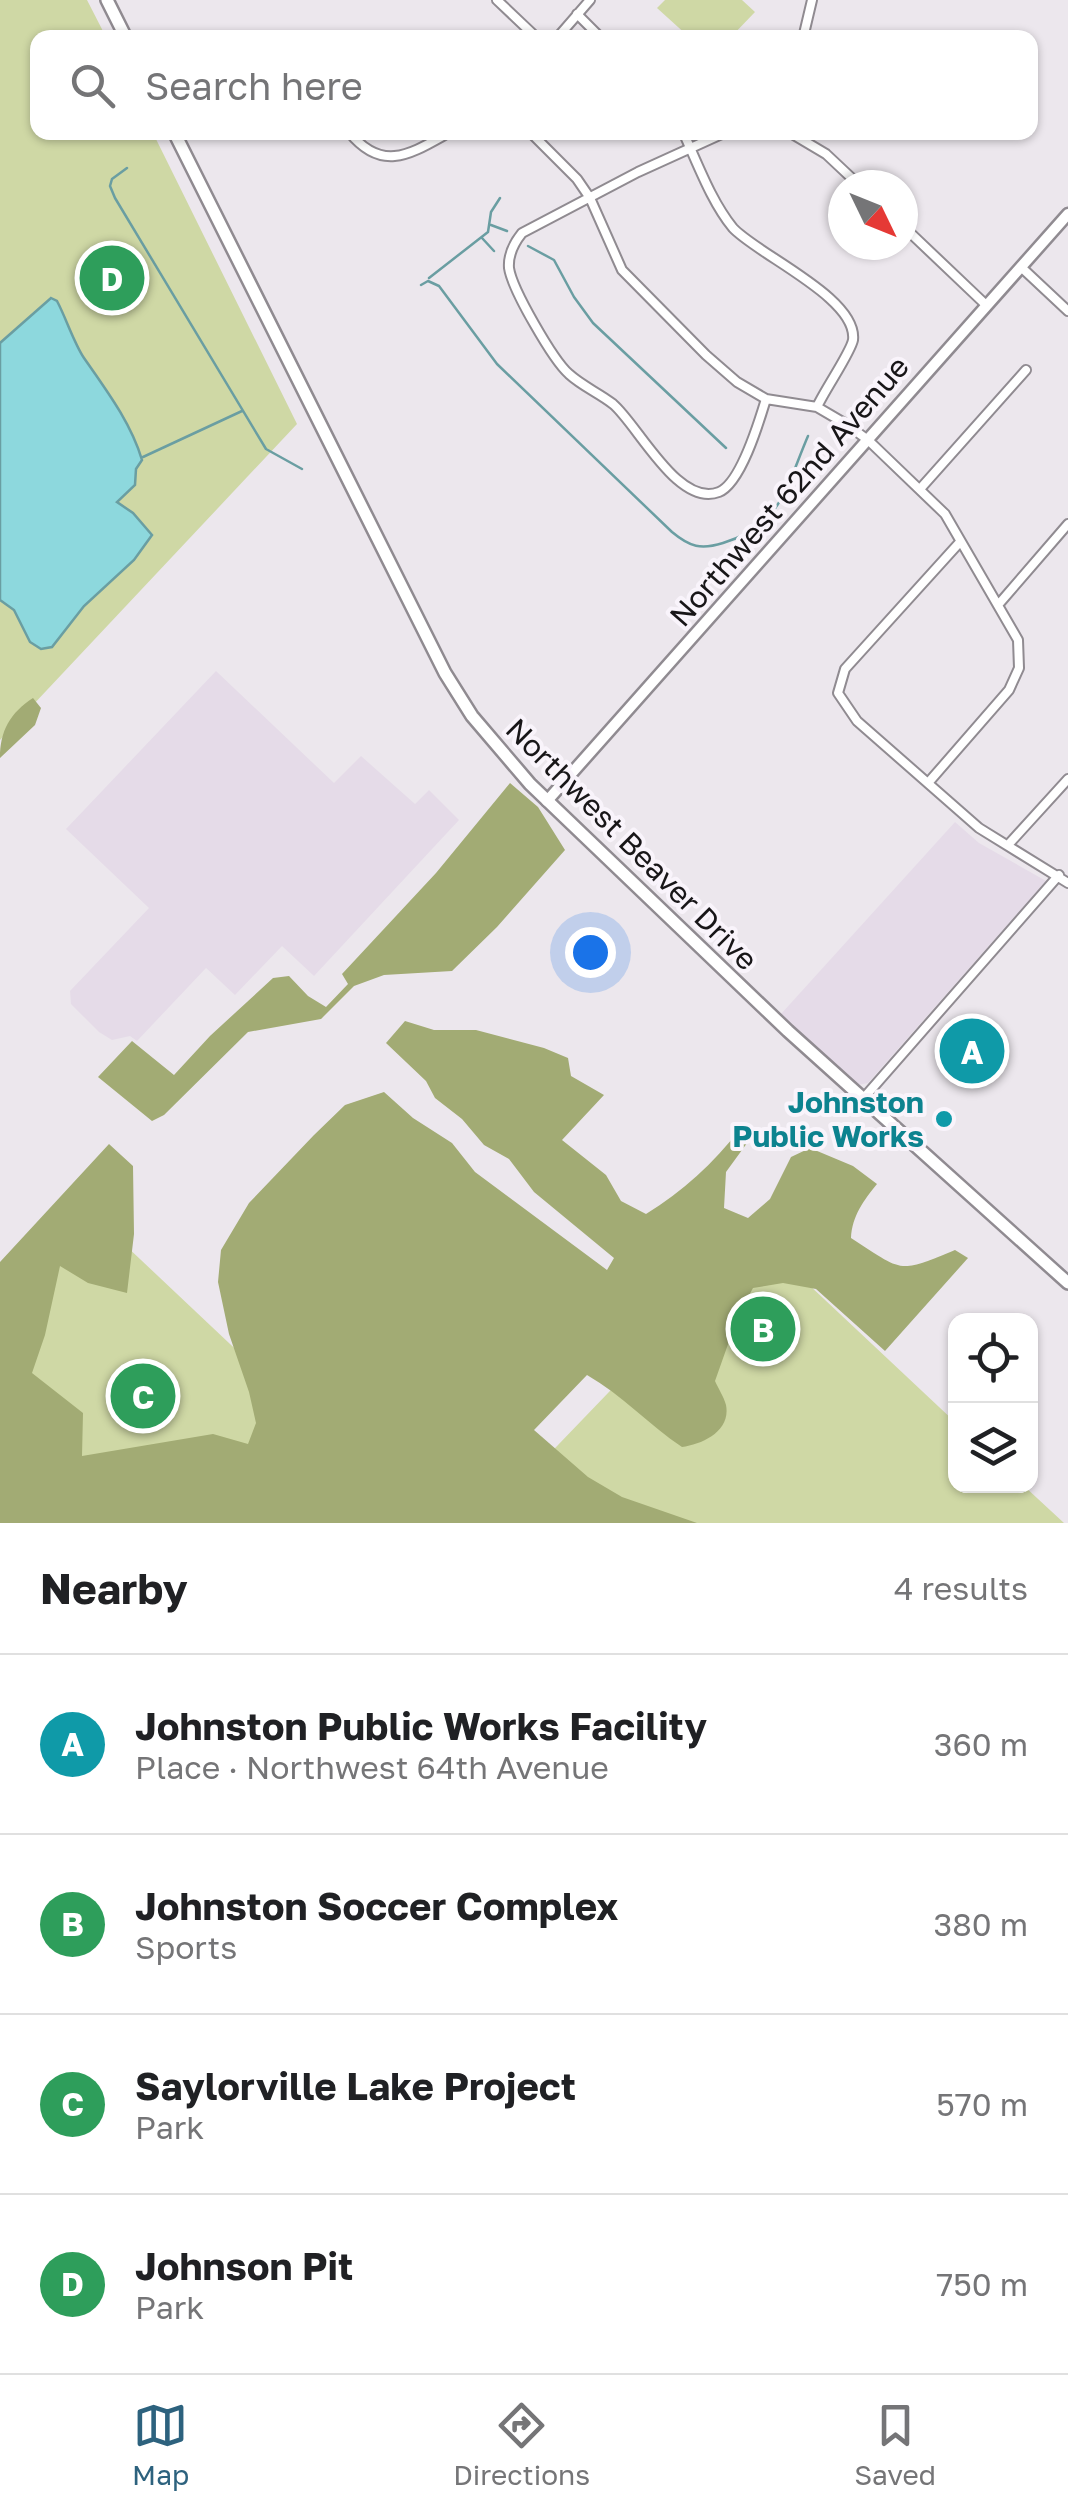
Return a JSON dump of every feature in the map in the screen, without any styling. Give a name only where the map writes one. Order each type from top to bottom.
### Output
[{"type":"main road","points":[[107,0],[122,30]]},
{"type":"main road","name":"Northwest Beaver Drive","points":[[178,140],[446,673],[499,752],[862,1100],[1068,1283]]},
{"type":"street","points":[[497,0],[529,30]]},
{"type":"street","points":[[564,30],[590,0]]},
{"type":"street","points":[[805,30],[812,0]]},
{"type":"street","points":[[577,14],[593,30]]},
{"type":"street","points":[[356,140],[360,146],[389,157],[404,156],[435,140]]},
{"type":"street","points":[[538,140],[590,198],[615,260],[632,283],[706,355],[736,382],[766,399],[817,408],[868,440],[944,514],[1018,640],[1020,654],[1015,680],[928,783]]},
{"type":"street","points":[[687,140],[720,210],[738,233],[800,274],[850,323],[850,350],[817,408]]},
{"type":"street","points":[[710,140],[522,233],[509,266],[514,283],[559,364],[614,405],[645,446],[694,492],[712,494],[730,485],[766,399]]},
{"type":"street","points":[[802,140],[843,170]]},
{"type":"street","name":"Northwest 62nd Avenue","points":[[547,801],[1068,214]]},
{"type":"street","points":[[918,240],[985,304]]},
{"type":"street","points":[[1022,267],[1068,311]]},
{"type":"street","points":[[920,489],[1026,370]]},
{"type":"street","points":[[998,604],[1068,524]]},
{"type":"street","points":[[960,542],[845,669],[838,693],[856,721],[979,828],[1068,882]]},
{"type":"street","points":[[1008,845],[1068,780]]},
{"type":"street","points":[[862,1100],[1059,875]]},
{"type":"shaded area","points":[[216,671],[334,783],[361,756],[415,804],[429,790],[459,820],[314,976],[282,946],[235,995],[206,968],[137,1041],[130,1036],[112,1040],[71,1004],[70,991],[149,908],[66,829]]},
{"type":"shaded area","points":[[955,822],[979,843],[1046,881],[868,1083],[858,1085],[781,1014]]},
{"type":"green space","points":[[0,0],[87,0],[102,30],[30,30],[30,140],[156,140],[297,424],[0,740]]},
{"type":"green space","points":[[665,0],[742,0],[755,12],[738,30],[681,30],[657,8]]},
{"type":"green space","points":[[33,698],[41,708],[35,725],[0,758],[8,724]]},
{"type":"green space","points":[[510,783],[538,807],[565,850],[452,971],[384,975],[354,986],[321,1019],[248,1032],[164,1115],[152,1121],[98,1077],[132,1041],[174,1075],[273,978],[289,976],[308,996],[326,1007],[348,984],[342,974],[436,873]]},
{"type":"green space","points":[[405,1021],[434,1030],[476,1030],[568,1058],[571,1076],[604,1095],[562,1140],[606,1175],[621,1201],[646,1214],[697,1176],[740,1129],[750,1139],[726,1172],[724,1208],[748,1218],[770,1199],[791,1157],[810,1148],[853,1166],[877,1184],[856,1215],[851,1238],[901,1266],[922,1263],[955,1250],[968,1258],[885,1351],[816,1289],[783,1283],[753,1288],[738,1316],[715,1381],[726,1405],[724,1422],[714,1435],[698,1443],[682,1447],[587,1375],[534,1430],[588,1477],[622,1497],[697,1523],[0,1523],[0,1262],[109,1144],[133,1166],[134,1234],[127,1293],[88,1283],[60,1266],[32,1373],[83,1413],[82,1456],[213,1434],[248,1444],[256,1423],[218,1282],[221,1250],[249,1203],[345,1105],[384,1092],[413,1118],[452,1143],[475,1172],[607,1270],[614,1258],[534,1192],[509,1159],[484,1145],[386,1043]]},
{"type":"green space","points":[[71,1194],[420,1523],[0,1523],[0,1269]]},
{"type":"green space","points":[[758,1237],[948,1415],[948,1493],[1032,1493],[1064,1523],[483,1523]]},
{"type":"water","points":[[51,298],[57,301],[80,352],[132,433],[142,460],[136,469],[135,485],[117,502],[152,535],[134,560],[84,606],[52,647],[41,649],[30,642],[14,610],[0,600],[0,343]]},
{"type":"waterway","points":[[127,168],[112,179],[110,186],[115,198],[266,449],[302,469]]},
{"type":"waterway","points":[[429,278],[488,232],[491,212],[500,198]]},
{"type":"waterway","points":[[491,225],[507,231]]},
{"type":"waterway","points":[[482,238],[494,251]]},
{"type":"waterway","points":[[528,246],[554,260],[593,323],[726,448]]},
{"type":"waterway","points":[[421,285],[428,281],[439,286],[497,364],[672,532],[690,544],[715,545],[758,526],[787,488],[808,436]]},
{"type":"waterway","points":[[143,457],[242,411]]},
{"type":"place","name":"Johnson Pit","points":[[112,278]]},
{"type":"place","name":"Johnston Public Works Facility","points":[[972,1051]]},
{"type":"place","name":"Johnston Public Works","points":[[944,1119]]},
{"type":"place","name":"Johnston Soccer Complex","points":[[763,1329]]},
{"type":"place","name":"Saylorville Lake Project","points":[[143,1396]]}]
